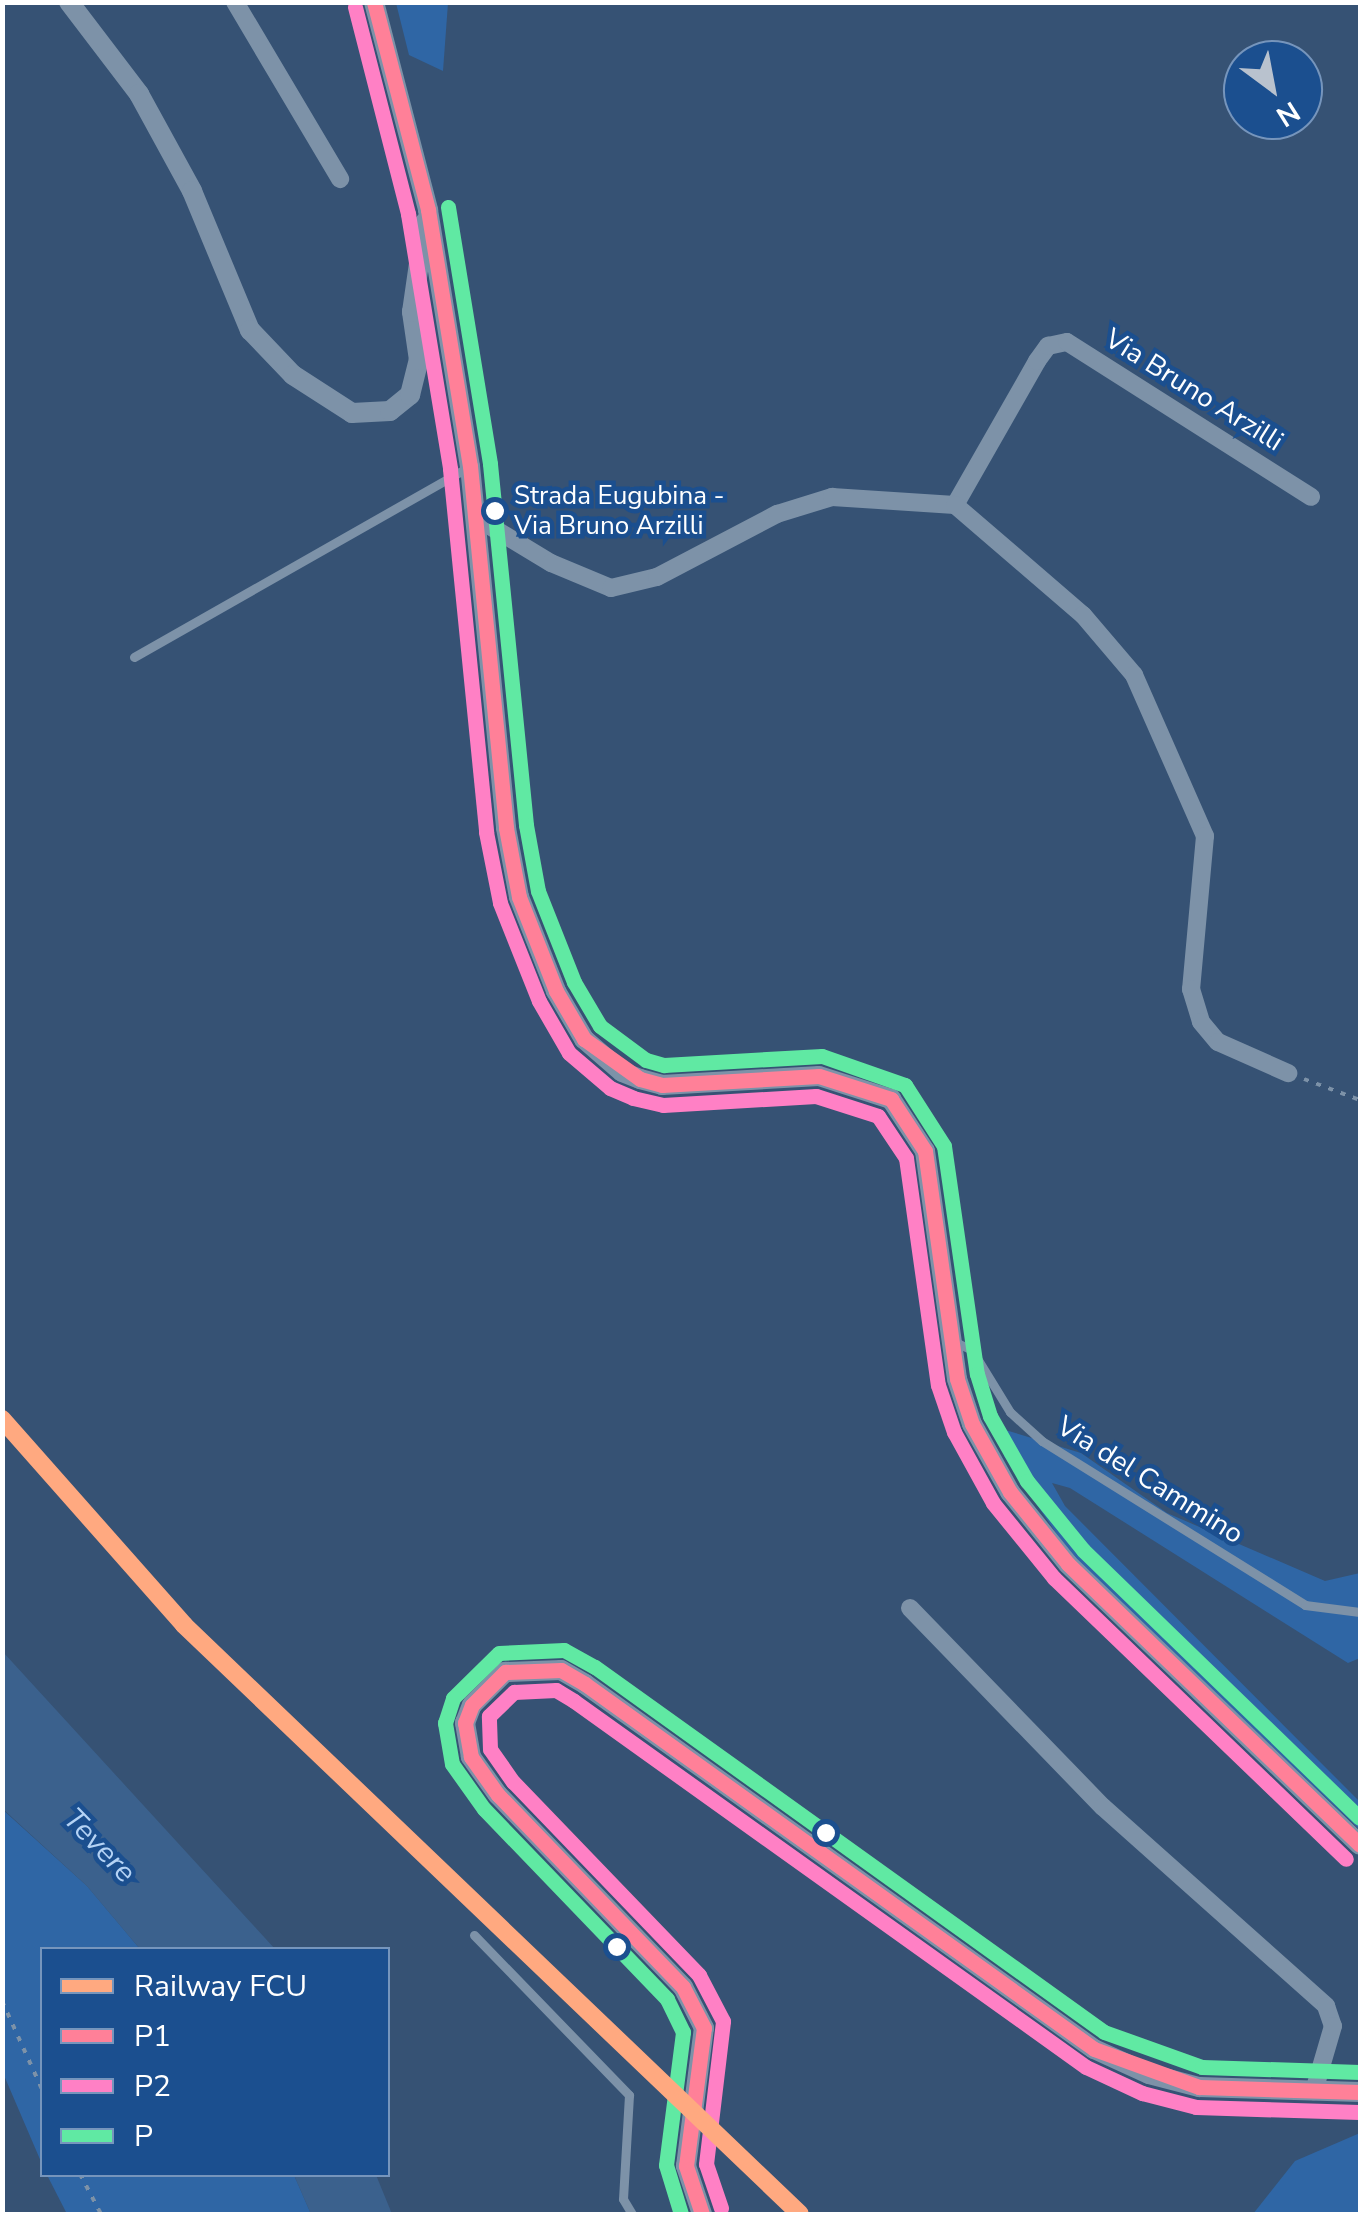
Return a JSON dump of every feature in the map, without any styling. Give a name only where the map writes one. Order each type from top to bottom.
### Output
[{"type":"street","points":[[70,2],[139,94],[192,191],[250,330],[292,375],[352,413],[390,411],[410,395],[419,360],[412,312],[417,258],[428,210]]},
{"type":"street","points":[[235,2],[340,179]]},
{"type":"street","points":[[374,2],[428,210],[470,466],[509,845],[534,943],[570,1015],[601,1055],[640,1079],[662,1084],[819,1076],[890,1099],[915,1131],[932,1177],[949,1342],[972,1424],[1032,1524],[1360,1845]]},
{"type":"street","name":"Via Bruno Arzilli","points":[[955,504],[1037,361],[1048,346],[1067,342],[1310,497]]},
{"type":"street","points":[[474,518],[551,563],[611,588],[657,577],[776,514],[832,497],[955,504],[1083,615],[1134,676],[1205,836],[1191,989],[1202,1022],[1218,1042],[1288,1073]]},
{"type":"street","points":[[910,1608],[1103,1807],[1326,2006],[1333,2026],[1314,2091]]},
{"type":"street","points":[[702,2214],[689,2190],[687,2147],[700,2083],[704,2028],[683,1988],[498,1794],[471,1757],[465,1723],[472,1705],[505,1672],[561,1670],[585,1684],[1094,2049],[1149,2074],[1199,2086],[1360,2092]]},
{"type":"lane","points":[[134,656],[470,466]]},
{"type":"lane","name":"Via del Cammino","points":[[949,1342],[972,1350],[1010,1412],[1042,1441],[1305,1605],[1360,1612]]},
{"type":"lane","points":[[474,1935],[629,2096],[623,2199],[632,2214]]},
{"type":"path","points":[[1288,1073],[1360,1100]]},
{"type":"path","points":[[2,2001],[40,2085]]},
{"type":"path","points":[[82,2177],[101,2214]]},
{"type":"shaded area","points":[[396,3],[448,3],[443,71],[409,55]]},
{"type":"shaded area","points":[[1002,1429],[1081,1453],[1167,1513],[1325,1581],[1360,1573],[1360,1658],[1348,1663],[1070,1488],[1052,1483],[1065,1506],[1360,1802],[1360,1830],[1073,1558],[1004,1456]]},
{"type":"shaded area","points":[[2,1809],[87,1886],[138,1947],[40,1947],[40,2159],[3,2073]]},
{"type":"shaded area","points":[[1360,2133],[1360,2214],[1253,2214],[1295,2161]]},
{"type":"shaded area","points":[[48,2177],[295,2177],[311,2214],[67,2214]]},
{"type":"water","name":"Tevere","points":[[2,1652],[273,1947],[138,1947],[87,1886],[3,1809]]},
{"type":"water","points":[[295,2177],[377,2177],[392,2214],[311,2214]]},
{"type":"rail line","name":"FCU","points":[[2,1419],[184,1625],[800,2214]]},
{"type":"transit line","name":"P1","points":[[374,2],[428,210],[470,466],[506,828],[519,897],[556,991],[584,1039],[640,1079],[662,1085],[819,1076],[891,1099],[925,1151],[957,1379],[972,1424],[1010,1492],[1068,1564],[1360,1845]]},
{"type":"transit line","name":"P2","points":[[355,7],[408,214],[450,469],[486,832],[500,903],[539,1001],[569,1053],[610,1088],[633,1098],[663,1105],[816,1096],[878,1116],[906,1158],[938,1385],[954,1432],[993,1503],[1054,1578],[1346,1859]]},
{"type":"transit line","name":"P","points":[[448,207],[490,464],[526,825],[538,891],[574,982],[600,1026],[646,1060],[664,1065],[822,1056],[905,1085],[944,1146],[977,1374],[990,1416],[1027,1481],[1083,1550],[1360,1818]]},
{"type":"transit line","name":"P","points":[[681,2214],[666,2165],[683,2032],[667,1999],[484,1809],[452,1764],[445,1723],[453,1698],[499,1653],[564,1650],[595,1667],[1104,2032],[1202,2067],[1360,2072]]},
{"type":"transit line","name":"P1","points":[[702,2214],[686,2166],[704,2028],[683,1987],[498,1795],[471,1757],[465,1723],[472,1705],[505,1672],[561,1670],[585,1684],[1094,2049],[1199,2087],[1360,2092]]},
{"type":"transit line","name":"P2","points":[[721,2208],[706,2164],[723,2021],[699,1975],[513,1782],[490,1749],[489,1716],[514,1692],[556,1690],[574,1701],[1086,2067],[1142,2093],[1196,2107],[1359,2112]]},
{"type":"place","name":"Strada Eugubina - Via Bruno Arzilli","points":[[495,511]]}]
